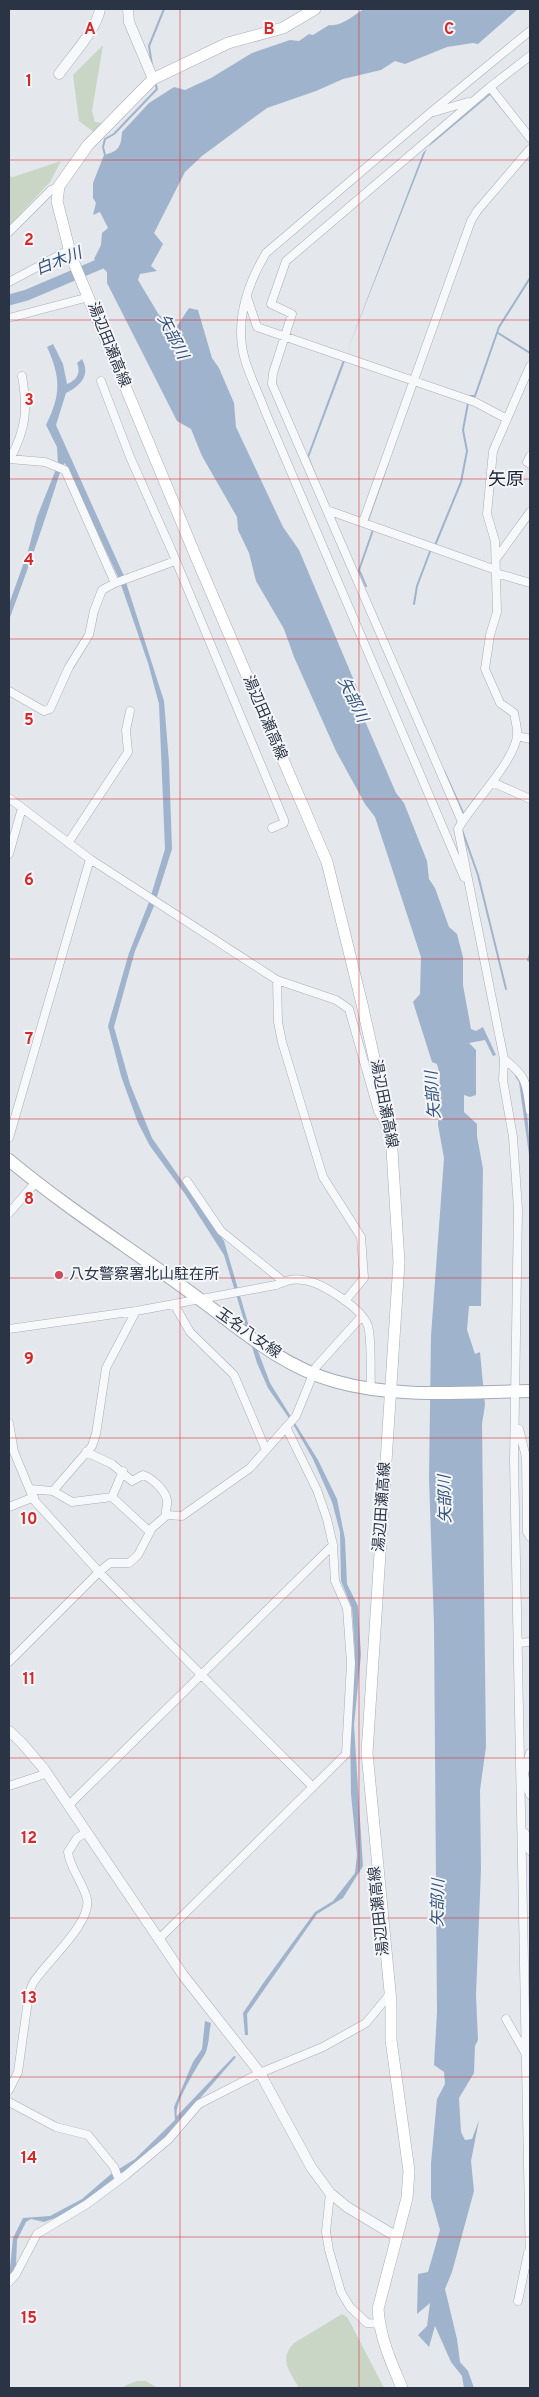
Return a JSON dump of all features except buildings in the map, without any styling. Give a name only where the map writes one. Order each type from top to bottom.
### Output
[{"type":"main road","points":[[59,186],[88,145],[153,79],[228,43],[283,28],[313,10]]},
{"type":"main road","name":"湯辺田瀬高線","points":[[59,186],[57,201],[70,253],[196,557],[326,862],[362,1004],[391,1134],[400,1262],[396,1391],[381,1525],[366,1753],[391,2002],[390,2025],[396,2070],[397,2098],[409,2171],[407,2198],[378,2309],[379,2324],[386,2350],[402,2388]]},
{"type":"main road","name":"玉名八女線","points":[[9,1160],[36,1182],[201,1300],[258,1344],[284,1360],[333,1380],[371,1388],[396,1391],[530,1391]]},
{"type":"street","points":[[59,74],[89,32],[99,15],[100,9]]},
{"type":"street","points":[[128,9],[129,22],[153,79]]},
{"type":"street","points":[[467,883],[380,676],[289,470],[245,359],[241,323],[246,295],[254,273],[266,253],[430,113],[530,31]]},
{"type":"street","points":[[462,822],[272,384],[292,314],[272,304],[286,261],[473,100],[530,56]]},
{"type":"street","points":[[490,87],[530,138]]},
{"type":"street","points":[[430,113],[473,100]]},
{"type":"street","points":[[364,522],[470,222],[477,210],[530,149]]},
{"type":"street","points":[[9,232],[50,190],[59,186]]},
{"type":"street","points":[[9,282],[70,253]]},
{"type":"street","points":[[246,295],[257,327],[475,402],[507,420]]},
{"type":"street","points":[[9,318],[88,297]]},
{"type":"street","points":[[530,366],[493,451],[487,514],[495,541],[497,612],[490,635],[485,669],[500,703],[514,713],[517,736],[492,782],[458,829],[467,883],[504,1059],[503,1080],[513,1137],[518,1209],[513,1392],[515,1409],[521,1784],[526,1833],[530,1850]]},
{"type":"street","points":[[22,376],[26,408],[25,424],[21,438],[10,459],[45,462],[65,470],[120,581]]},
{"type":"street","points":[[102,381],[130,457],[284,820],[284,822],[272,828]]},
{"type":"street","points":[[530,456],[527,462],[530,464]]},
{"type":"street","points":[[327,510],[530,583]]},
{"type":"street","points":[[496,559],[530,512]]},
{"type":"street","points":[[9,691],[44,711],[50,709],[69,668],[89,635],[102,590],[175,560]]},
{"type":"street","points":[[68,843],[128,752],[126,730],[130,711]]},
{"type":"street","points":[[517,736],[530,739]]},
{"type":"street","points":[[492,782],[530,799]]},
{"type":"street","points":[[9,798],[90,859],[277,980],[336,1000],[350,1008],[378,1111],[391,1134]]},
{"type":"street","points":[[9,854],[22,808]]},
{"type":"street","points":[[9,1138],[90,859]]},
{"type":"street","points":[[277,980],[278,1022],[282,1042],[323,1177],[360,1237],[364,1278],[345,1301]]},
{"type":"street","points":[[504,1059],[520,1072],[525,1080],[530,1111]]},
{"type":"street","points":[[187,1181],[221,1231],[284,1282]]},
{"type":"street","points":[[9,1213],[36,1182]]},
{"type":"street","points":[[9,1329],[136,1311],[201,1300],[292,1279],[304,1280],[345,1301],[362,1316],[368,1326],[371,1388]]},
{"type":"street","points":[[174,1304],[190,1332],[234,1375],[266,1450]]},
{"type":"street","points":[[53,1491],[92,1446],[96,1434],[106,1368],[136,1311]]},
{"type":"street","points":[[9,1662],[99,1572],[110,1563],[129,1563],[138,1555],[152,1528],[166,1516],[182,1516],[250,1468],[291,1421],[314,1373],[362,1316]]},
{"type":"street","points":[[515,1409],[526,1457],[527,1532],[530,1537]]},
{"type":"street","points":[[159,1938],[346,1754],[351,1663],[347,1608],[335,1580],[333,1545],[327,1518],[291,1421]]},
{"type":"street","points":[[9,1423],[11,1452],[34,1498],[99,1572],[314,1787]]},
{"type":"street","points":[[86,1452],[123,1471],[132,1480],[143,1475],[157,1485],[166,1494],[168,1502],[166,1516]]},
{"type":"street","points":[[112,1497],[123,1471]]},
{"type":"street","points":[[30,1489],[53,1491],[72,1502],[112,1497],[150,1532]]},
{"type":"street","points":[[9,1507],[34,1498]]},
{"type":"street","points":[[69,1805],[333,1545]]},
{"type":"street","points":[[518,1643],[530,1642]]},
{"type":"street","points":[[9,1732],[21,1742],[38,1762],[201,1998],[260,2073],[311,2167],[330,2192],[347,2207],[397,2237]]},
{"type":"street","points":[[530,1753],[522,1772],[530,1794]]},
{"type":"street","points":[[9,1786],[42,1775]]},
{"type":"street","points":[[9,2090],[18,2072],[29,1993],[33,1982],[79,1925],[86,1913],[86,1897],[70,1863],[68,1852],[71,1844],[87,1832]]},
{"type":"street","points":[[526,1833],[523,1897],[528,1912],[527,2056],[530,2265]]},
{"type":"street","points":[[523,1897],[530,1886]]},
{"type":"street","points":[[9,2282],[16,2274],[37,2234],[87,2204],[119,2180],[168,2140],[199,2104],[260,2073],[323,2047],[366,2023],[389,1996]]},
{"type":"street","points":[[506,2019],[527,2056]]},
{"type":"street","points":[[9,2102],[56,2127],[88,2135],[114,2167],[119,2180]]},
{"type":"street","points":[[330,2192],[326,2232],[341,2292],[350,2307],[367,2323],[379,2324]]},
{"type":"street","points":[[518,2301],[525,2262],[530,2248]]},
{"type":"green space","points":[[103,45],[92,111],[95,122],[104,123],[95,133],[79,121],[73,75]]},
{"type":"green space","points":[[61,161],[50,182],[9,226],[9,176],[13,177]]},
{"type":"green space","points":[[342,2314],[347,2317],[351,2324],[384,2388],[299,2388],[287,2366],[286,2360],[289,2349],[294,2343]]},
{"type":"green space","points":[[137,2381],[146,2381],[158,2388],[124,2388],[126,2385]]},
{"type":"water","name":"矢部川","points":[[364,9],[518,9],[478,44],[447,47],[405,64],[395,61],[381,70],[343,79],[316,91],[267,108],[202,156],[185,172],[154,233],[163,244],[151,266],[157,271],[140,274],[138,280],[159,315],[177,326],[189,308],[198,310],[212,358],[219,368],[234,403],[236,427],[283,527],[299,550],[358,690],[356,700],[396,793],[404,803],[427,861],[429,879],[435,888],[449,927],[457,934],[463,957],[463,985],[471,1029],[476,1031],[483,1027],[496,1055],[493,1056],[485,1040],[469,1043],[476,1050],[476,1095],[470,1097],[464,1095],[464,1112],[477,1124],[477,1136],[483,1169],[481,1306],[469,1306],[467,1330],[475,1354],[480,1352],[485,1405],[482,1424],[486,1747],[480,1790],[481,1869],[476,1995],[478,2040],[475,2046],[474,2073],[459,2098],[461,2132],[465,2140],[472,2139],[479,2120],[471,2161],[474,2191],[452,2272],[445,2289],[457,2339],[460,2362],[468,2371],[474,2388],[464,2388],[462,2376],[451,2362],[435,2326],[429,2347],[418,2335],[427,2326],[430,2303],[417,2314],[418,2274],[428,2272],[440,2230],[431,2198],[431,2163],[437,2099],[445,2084],[444,2072],[434,2065],[437,2012],[434,1624],[429,1478],[431,1336],[444,1158],[438,1125],[440,1075],[437,1064],[432,1062],[413,1002],[420,994],[421,957],[375,817],[365,804],[336,751],[294,657],[284,629],[256,581],[249,553],[238,530],[237,517],[202,456],[191,429],[177,421],[107,283],[107,272],[94,259],[101,245],[102,233],[108,228],[100,212],[93,215],[96,203],[93,198],[93,183],[104,155],[118,148],[122,132],[149,103],[174,87],[185,90],[211,78],[252,53],[290,40],[299,41],[329,25],[343,22]]},
{"type":"water","points":[[489,94],[492,94],[530,144],[490,95],[428,147]]},
{"type":"water","points":[[427,149],[346,354],[423,153]]},
{"type":"water","points":[[53,344],[63,364],[67,384],[77,376],[79,370],[77,363],[82,359],[84,365],[85,375],[83,380],[66,393],[56,425],[124,576],[164,701],[169,762],[172,849],[154,906],[135,951],[114,1027],[130,1084],[152,1138],[224,1241],[250,1330],[270,1383],[318,1460],[337,1499],[345,1539],[347,1584],[358,1606],[361,1655],[354,1725],[363,1866],[343,1898],[317,1914],[247,2014],[248,2035],[245,2035],[243,2013],[315,1912],[333,1901],[355,1873],[357,1855],[351,1794],[350,1724],[355,1655],[352,1608],[341,1581],[340,1532],[332,1502],[313,1459],[293,1424],[268,1388],[257,1363],[224,1255],[185,1194],[150,1146],[138,1123],[121,1076],[108,1026],[129,953],[149,902],[165,849],[159,704],[148,663],[119,579],[65,463],[62,466],[9,620],[9,604],[28,551],[37,517],[58,464],[57,447],[46,425],[57,395],[57,377],[47,347]]},
{"type":"water","points":[[343,360],[345,361],[309,457],[329,508],[307,457]]},
{"type":"water","points":[[518,1075],[526,1103],[530,1162],[519,1082],[515,1076]]},
{"type":"water","points":[[205,2021],[211,2023],[206,2051],[182,2094],[177,2116],[234,2056],[236,2057],[168,2135],[139,2161],[83,2202],[60,2216],[44,2222],[31,2219],[26,2222],[17,2240],[16,2266],[9,2278],[13,2238],[23,2218],[50,2216],[82,2199],[111,2174],[135,2159],[175,2120],[174,2107],[193,2062],[202,2049]]},
{"type":"waterway","points":[[152,65],[149,46],[164,9]]},
{"type":"waterway","points":[[105,155],[103,147],[105,139],[114,134],[157,89],[155,82]]},
{"type":"waterway","name":"白木川","points":[[9,300],[27,295],[114,258]]},
{"type":"waterway","points":[[469,396],[475,396],[499,327],[530,278]]},
{"type":"waterway","points":[[498,333],[530,353]]},
{"type":"waterway","points":[[436,543],[461,482],[467,451],[463,430],[468,403]]},
{"type":"waterway","points":[[368,520],[388,463]]},
{"type":"waterway","points":[[366,586],[359,570],[373,530]]},
{"type":"waterway","points":[[414,604],[417,586],[431,549]]},
{"type":"waterway","points":[[444,771],[463,813]]},
{"type":"waterway","points":[[462,830],[478,875],[506,989]]},
{"type":"waterway","points":[[530,954],[528,960],[530,961]]},
{"type":"place","name":"八女警察署北山駐在所","points":[[59,1275]]},
{"type":"district","name":"矢原","points":[[506,480]]}]
